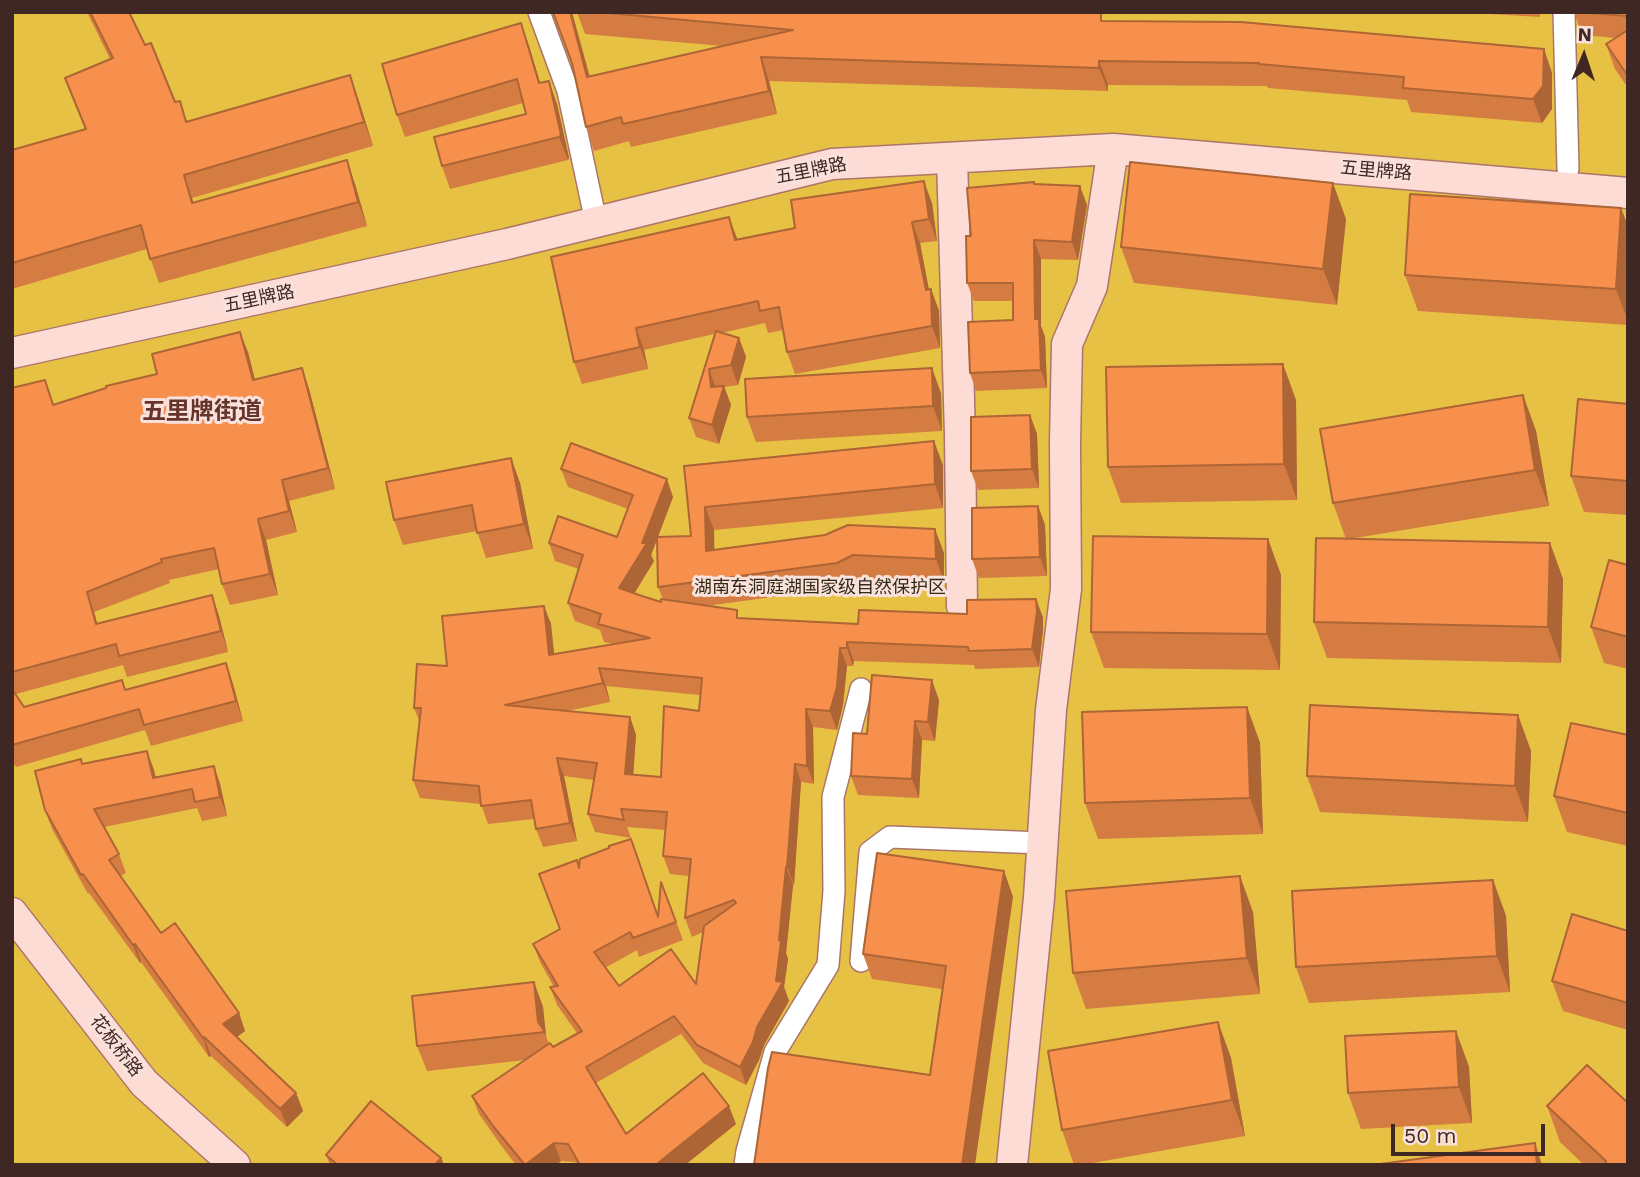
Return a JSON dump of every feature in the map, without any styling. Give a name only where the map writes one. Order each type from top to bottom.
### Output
[{"type":"main road","name":"五里牌路","points":[[12,354],[507,244],[594,213],[829,145],[1114,131],[1628,174]]},
{"type":"main road","name":"五里牌路","points":[[12,334],[503,226],[594,213],[832,164],[1114,149],[1628,193]]},
{"type":"main road","points":[[1012,1165],[1039,898],[1051,710],[1066,589],[1067,344],[1092,286],[1114,149]]},
{"type":"main road","points":[[952,158],[962,606]]},
{"type":"main road","name":"花板桥路","points":[[12,913],[144,1083],[235,1165]]},
{"type":"street","points":[[539,12],[568,91],[594,213]]},
{"type":"street","points":[[1564,12],[1568,169]]},
{"type":"street","points":[[746,1165],[747,1151],[775,1052],[828,965],[834,891],[833,797],[861,689]]},
{"type":"street","points":[[861,961],[870,852],[890,837],[1042,843]]},
{"type":"green space","name":"湖南东洞庭湖国家级自然保护区","points":[[12,12],[1628,12],[1628,1165],[12,1165]]},
{"type":"building","points":[[90,12],[129,12],[145,45],[151,43],[175,102],[180,101],[186,122],[350,75],[364,122],[184,175],[192,203],[347,160],[358,202],[150,259],[141,225],[12,263],[12,150],[86,129],[65,78],[113,58]]},
{"type":"building","points":[[553,12],[570,12],[587,77],[793,30],[598,12],[1071,12],[1101,13],[1101,21],[1241,22],[1544,49],[1543,86],[1533,99],[1403,88],[1404,77],[1259,63],[1099,61],[1099,68],[761,57],[769,91],[623,124],[621,117],[586,127],[572,63]]},
{"type":"building","points":[[1577,12],[1628,12],[1628,16]]},
{"type":"building","points":[[521,23],[539,83],[549,81],[561,135],[442,166],[434,137],[526,114],[517,79],[397,115],[382,64]]},
{"type":"building","points":[[1628,30],[1628,76],[1606,44]]},
{"type":"building","points":[[1130,162],[1333,183],[1323,269],[1121,247]]},
{"type":"building","points":[[924,181],[929,219],[912,222],[926,290],[931,289],[932,326],[787,352],[779,307],[760,311],[758,301],[636,328],[640,347],[574,362],[551,257],[729,217],[735,240],[795,228],[791,200]]},
{"type":"building","points":[[1034,182],[1080,186],[1072,242],[1034,240],[1035,319],[1039,319],[1041,370],[970,373],[968,322],[1013,320],[1013,283],[967,283],[966,236],[971,236],[967,188]]},
{"type":"building","points":[[1410,194],[1621,208],[1616,289],[1405,275]]},
{"type":"building","points":[[716,331],[739,338],[731,365],[709,369],[711,387],[724,386],[712,425],[689,418]]},
{"type":"building","points":[[240,332],[253,380],[302,368],[328,468],[282,480],[289,511],[258,519],[270,574],[222,584],[214,548],[161,559],[162,562],[87,592],[96,624],[212,595],[221,631],[119,656],[116,644],[12,672],[12,388],[45,380],[53,405],[106,386],[157,374],[152,354]]},
{"type":"building","points":[[1283,364],[1284,464],[1108,467],[1106,367]]},
{"type":"building","points":[[932,368],[933,406],[747,417],[745,379]]},
{"type":"building","points":[[1523,395],[1535,470],[1333,503],[1320,429]]},
{"type":"building","points":[[1578,399],[1628,404],[1628,481],[1571,476]]},
{"type":"building","points":[[1030,415],[1032,469],[971,471],[971,417]]},
{"type":"building","points":[[934,441],[935,484],[705,507],[706,551],[825,535],[848,525],[935,529],[936,559],[853,555],[837,563],[658,587],[657,537],[691,536],[684,466]]},
{"type":"building","points":[[571,443],[667,479],[642,543],[647,543],[619,588],[661,602],[661,599],[737,610],[737,618],[858,624],[859,610],[967,614],[967,600],[1036,599],[1032,649],[969,651],[968,647],[847,642],[847,648],[840,648],[837,687],[830,711],[806,709],[807,766],[795,764],[776,981],[783,982],[757,1027],[753,1042],[740,1067],[697,1045],[674,1016],[586,1067],[626,1134],[703,1073],[729,1106],[658,1163],[660,1165],[580,1165],[568,1144],[554,1143],[525,1165],[472,1096],[550,1043],[553,1047],[582,1031],[550,987],[558,986],[533,944],[560,929],[539,874],[577,860],[579,868],[580,859],[631,839],[658,917],[661,882],[676,922],[633,938],[630,932],[594,952],[619,986],[671,949],[696,984],[704,926],[736,903],[734,900],[685,918],[691,859],[663,856],[667,812],[621,809],[624,820],[588,814],[597,763],[557,758],[570,823],[536,829],[531,800],[481,806],[479,786],[413,780],[421,708],[414,708],[417,664],[447,666],[442,616],[544,606],[549,655],[650,638],[598,624],[601,614],[568,603],[583,555],[549,543],[558,516],[617,537],[633,495],[561,469]],"holes":[[[599,668],[702,678],[699,711],[664,706],[661,777],[625,774],[630,717],[505,705],[603,683]]]},
{"type":"building","points":[[511,458],[524,524],[477,533],[472,505],[394,520],[386,482]]},
{"type":"building","points":[[1038,506],[1040,557],[972,559],[972,508]]},
{"type":"building","points":[[1093,536],[1268,539],[1267,634],[1091,632]]},
{"type":"building","points":[[1316,538],[1550,543],[1548,627],[1314,622]]},
{"type":"building","points":[[1609,560],[1628,565],[1628,637],[1591,627]]},
{"type":"building","points":[[226,663],[236,701],[144,725],[139,709],[12,745],[12,689],[24,707],[122,680],[125,690]]},
{"type":"building","points":[[872,675],[932,680],[928,722],[915,721],[912,779],[851,776],[853,733],[867,734]]},
{"type":"building","points":[[1310,705],[1518,715],[1515,786],[1307,776]]},
{"type":"building","points":[[1247,707],[1250,798],[1085,803],[1082,712]]},
{"type":"building","points":[[1571,723],[1628,735],[1628,813],[1554,796]]},
{"type":"building","points":[[147,751],[153,778],[214,766],[220,797],[195,802],[192,789],[94,809],[119,854],[109,860],[161,933],[175,923],[239,1013],[223,1024],[296,1093],[280,1109],[203,1038],[83,874],[81,875],[45,810],[35,771],[81,759],[82,764]]},
{"type":"building","points":[[877,853],[1004,871],[962,1165],[754,1165],[772,1052],[930,1075],[946,966],[863,954]]},
{"type":"building","points":[[1240,876],[1247,958],[1073,973],[1066,891]]},
{"type":"building","points":[[1493,880],[1497,956],[1296,967],[1292,891]]},
{"type":"building","points":[[1572,914],[1628,931],[1628,1003],[1552,981]]},
{"type":"building","points":[[534,982],[538,1022],[545,1032],[417,1046],[412,996]]},
{"type":"building","points":[[1218,1022],[1232,1100],[1062,1130],[1048,1051]]},
{"type":"building","points":[[1456,1031],[1459,1087],[1348,1093],[1345,1036]]},
{"type":"building","points":[[1587,1065],[1628,1103],[1628,1165],[1606,1165],[1606,1161],[1547,1106]]},
{"type":"building","points":[[371,1101],[441,1158],[435,1165],[338,1165],[326,1155]]},
{"type":"building","points":[[1535,1143],[1537,1165],[1373,1165]]},
{"type":"district","name":"五里牌街道","points":[[202,412]]}]
